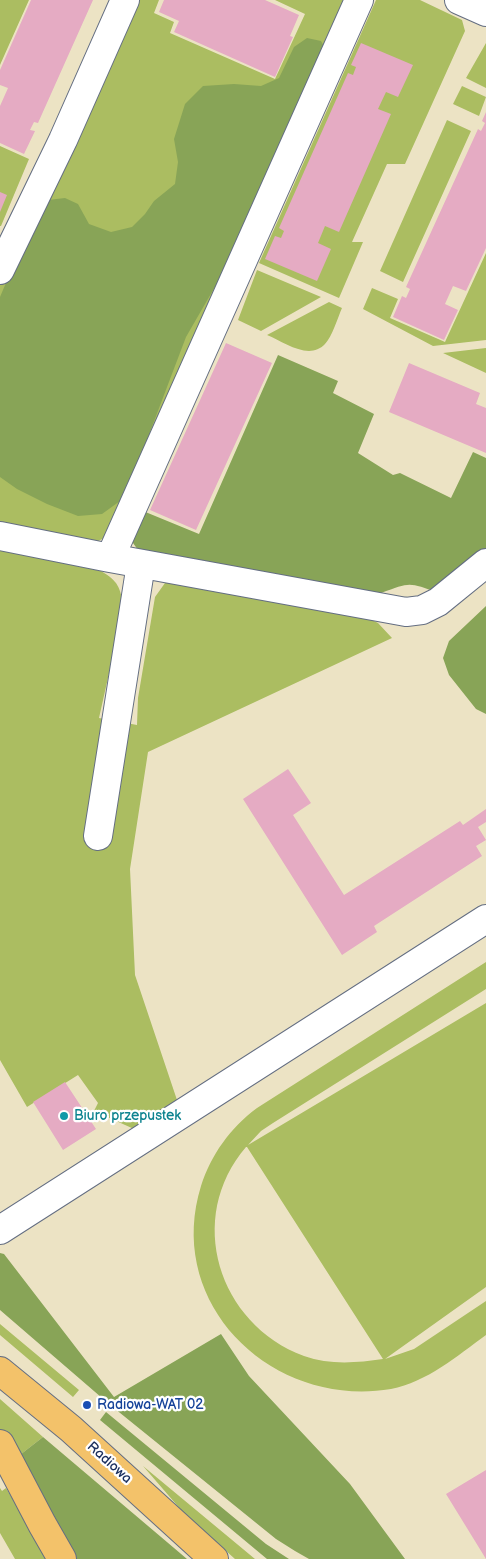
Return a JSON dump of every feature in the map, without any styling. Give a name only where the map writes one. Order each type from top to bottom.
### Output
[{"type":"main road","name":"Radiowa","points":[[0,1371],[71,1429],[214,1559]]},
{"type":"main road","points":[[0,1444],[62,1559]]},
{"type":"lane","points":[[0,270],[64,140],[125,0]]},
{"type":"lane","points":[[110,558],[359,0]]},
{"type":"lane","points":[[459,0],[486,12]]},
{"type":"lane","points":[[0,536],[141,564],[406,612],[422,610],[438,602],[486,563]]},
{"type":"lane","points":[[98,836],[141,564]]},
{"type":"lane","points":[[0,1230],[486,918]]},
{"type":"green space","points":[[0,0],[29,0],[0,65]]},
{"type":"green space","points":[[131,0],[159,0],[154,13],[174,22],[170,33],[275,79],[305,14],[275,0],[348,0],[111,535],[98,541],[0,522],[0,276]]},
{"type":"green space","points":[[376,0],[420,0],[462,20],[465,31],[405,164],[387,164],[352,242],[363,242],[339,298],[259,263]]},
{"type":"green space","points":[[307,38],[321,41],[329,56],[220,278],[186,337],[134,474],[120,501],[102,514],[78,516],[47,504],[17,489],[0,477],[0,297],[11,271],[48,200],[65,198],[78,204],[89,224],[111,232],[132,227],[145,214],[154,201],[175,184],[178,162],[174,139],[185,104],[203,86],[234,84],[261,86],[279,78],[294,47]]},
{"type":"green space","points":[[486,43],[486,88],[466,78]]},
{"type":"green space","points":[[462,86],[486,97],[479,116],[453,104]]},
{"type":"green space","points":[[447,120],[471,131],[403,282],[380,271]]},
{"type":"green space","points":[[0,146],[29,159],[1,226],[0,226]]},
{"type":"green space","points":[[486,253],[486,340],[433,346],[363,309],[372,288],[398,299],[390,318],[445,342]]},
{"type":"green space","points":[[257,270],[321,297],[261,331],[238,320]]},
{"type":"green space","points":[[329,302],[342,308],[330,337],[319,349],[312,351],[296,348],[267,335]]},
{"type":"green space","points":[[486,348],[486,373],[443,353]]},
{"type":"green space","points":[[278,355],[338,381],[333,393],[374,414],[358,453],[393,475],[400,473],[451,498],[473,452],[486,458],[486,554],[439,593],[415,585],[404,585],[381,593],[138,550],[133,543],[133,535],[143,511],[199,534]]},
{"type":"green space","points":[[0,550],[101,571],[117,585],[124,606],[99,718],[137,725],[138,698],[155,597],[165,583],[178,583],[370,619],[378,623],[392,638],[148,752],[130,869],[135,975],[177,1100],[134,1129],[94,1111],[98,1103],[78,1075],[27,1107],[0,1060]]},
{"type":"green space","points":[[486,606],[486,714],[476,709],[449,675],[443,658],[449,641]]},
{"type":"green space","points":[[486,962],[486,989],[273,1123],[261,1131],[248,1145],[486,1003],[486,1287],[385,1359],[414,1349],[486,1301],[486,1335],[441,1367],[417,1381],[391,1389],[347,1391],[306,1382],[269,1365],[238,1340],[214,1308],[198,1271],[194,1230],[201,1186],[210,1164],[230,1133],[257,1108]],"holes":[[[247,1147],[383,1359],[343,1362],[323,1361],[304,1356],[274,1341],[250,1320],[232,1295],[220,1266],[215,1236],[217,1205],[227,1175]]]},
{"type":"green space","points":[[0,1253],[4,1254],[114,1397],[221,1334],[249,1376],[350,1484],[405,1559],[309,1559],[276,1539],[109,1404],[0,1310]]},
{"type":"green space","points":[[0,1324],[79,1390],[73,1397],[0,1335]]},
{"type":"green space","points":[[0,1399],[43,1437],[16,1458],[0,1431]]},
{"type":"green space","points":[[106,1412],[266,1544],[289,1559],[267,1559],[100,1420]]},
{"type":"green space","points":[[43,1437],[187,1559],[77,1559],[16,1458]]},
{"type":"green space","points":[[143,1466],[255,1559],[235,1559],[182,1511]]},
{"type":"green space","points":[[0,1488],[2,1491],[6,1488],[48,1559],[15,1559],[0,1533]]},
{"type":"building","points":[[31,0],[93,0],[38,123],[34,122],[30,130],[35,131],[24,154],[0,143],[0,106],[8,88],[0,85],[0,70]]},
{"type":"building","points":[[164,0],[265,0],[299,15],[290,36],[293,37],[275,77],[174,32],[179,21],[159,12]]},
{"type":"building","points":[[361,43],[413,65],[398,97],[386,92],[378,109],[391,114],[339,232],[325,226],[318,243],[331,249],[317,281],[265,259],[275,236],[281,238],[284,231],[279,228],[348,73],[353,75],[356,67],[351,65]]},
{"type":"building","points":[[486,112],[486,248],[466,291],[453,286],[445,304],[458,310],[444,340],[393,317],[402,296],[406,298],[410,289],[406,287],[478,129],[481,131],[485,123],[482,121]]},
{"type":"building","points":[[0,192],[7,195],[0,212]]},
{"type":"building","points":[[226,343],[272,363],[196,530],[150,510]]},
{"type":"building","points":[[409,363],[480,393],[476,404],[486,408],[486,453],[389,412]]},
{"type":"building","points":[[288,769],[311,803],[293,815],[344,895],[460,821],[463,825],[486,809],[486,822],[478,827],[486,840],[476,846],[482,856],[374,926],[377,932],[342,955],[243,799]]},
{"type":"building","name":"Biuro przepustek","points":[[65,1082],[96,1129],[63,1150],[33,1102]]},
{"type":"building","points":[[486,1470],[486,1559],[446,1494]]},
{"type":"place","name":"Biuro przepustek","points":[[64,1116]]},
{"type":"place","name":"Radiowa-WAT 02","points":[[87,1405]]}]
